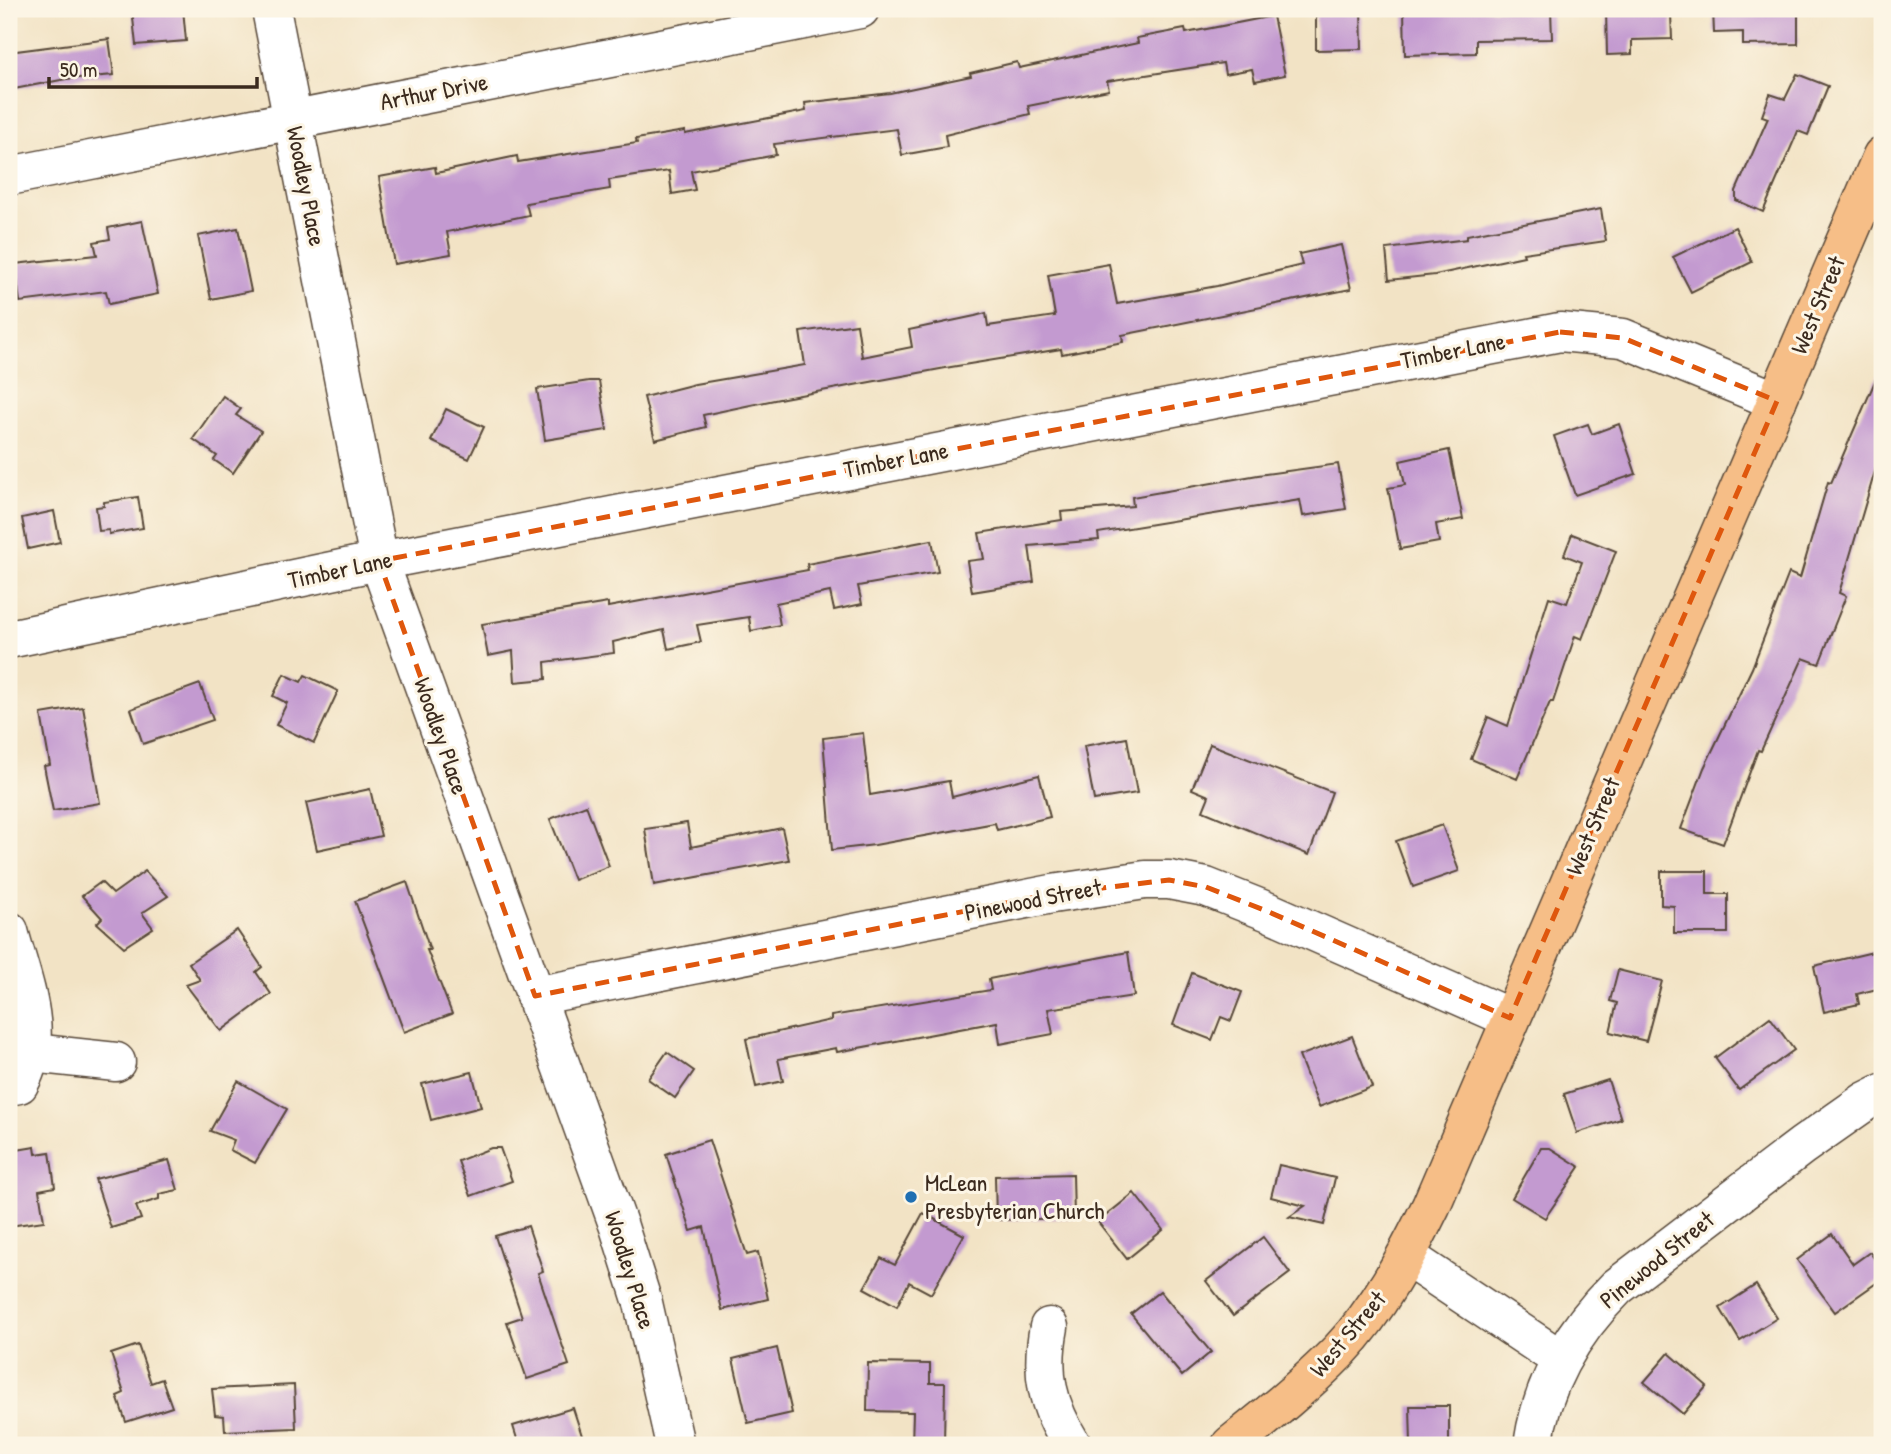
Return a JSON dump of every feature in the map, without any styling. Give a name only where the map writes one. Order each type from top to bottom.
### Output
[{"type":"main road","name":"West Street","points":[[1231,1445],[1300,1389],[1342,1348],[1377,1305],[1406,1257],[1431,1206],[1882,156]]},
{"type":"street","name":"Woodley Place","points":[[271,9],[379,561],[619,1227],[643,1303],[675,1445]]},
{"type":"street","name":"Arthur Drive","points":[[9,176],[860,9]]},
{"type":"street","name":"Timber Lane","points":[[9,639],[379,561],[1560,332],[1623,338],[1777,401]]},
{"type":"street","name":"Pinewood Street","points":[[535,996],[1052,894],[1145,880],[1169,880],[1206,887],[1269,912],[1510,1018]]},
{"type":"street","points":[[9,931],[33,1022],[32,1053],[19,1084],[9,1086]]},
{"type":"street","points":[[32,1053],[116,1062]]},
{"type":"street","name":"Pinewood Street","points":[[1533,1445],[1547,1388],[1560,1359],[1596,1308],[1617,1287],[1802,1146],[1866,1101],[1882,1093]]},
{"type":"street","points":[[1406,1257],[1560,1359]]},
{"type":"street","points":[[1049,1326],[1043,1356],[1045,1385],[1053,1413],[1072,1445]]},
{"type":"highlighted area","points":[[1560,332],[1623,338],[1777,401],[1510,1018],[1269,912],[1206,887],[1169,880],[1052,894],[535,996],[379,561]]},
{"type":"building","points":[[132,9],[183,9],[186,41],[136,45]]},
{"type":"building","points":[[1361,9],[1362,49],[1316,50],[1316,10]]},
{"type":"building","points":[[1404,9],[1551,9],[1552,39],[1476,40],[1476,53],[1405,55]]},
{"type":"building","points":[[1606,9],[1657,9],[1657,15],[1671,14],[1672,39],[1632,40],[1632,54],[1607,55]]},
{"type":"building","points":[[1713,9],[1798,9],[1798,44],[1743,45],[1743,32],[1714,33]]},
{"type":"building","points":[[1273,16],[1285,75],[1255,81],[1252,69],[1225,74],[1223,63],[1107,81],[1109,90],[1028,106],[1030,114],[945,135],[947,147],[902,155],[897,129],[774,144],[776,155],[691,171],[695,190],[672,194],[669,171],[609,180],[610,189],[526,203],[529,215],[447,232],[451,254],[394,264],[379,177],[435,167],[436,173],[517,156],[518,162],[637,143],[636,139],[685,131],[685,134],[806,111],[805,103],[890,93],[971,76],[970,73],[1017,62],[1019,68],[1138,43],[1137,38],[1185,29],[1186,33]]},
{"type":"building","points":[[109,39],[114,75],[66,79],[9,90],[9,52]]},
{"type":"building","points":[[1797,74],[1828,86],[1808,135],[1798,131],[1763,212],[1736,200],[1736,191],[1768,118],[1762,116],[1770,94],[1785,99]]},
{"type":"building","points":[[1601,209],[1606,241],[1523,253],[1524,256],[1435,275],[1389,280],[1386,249],[1467,239],[1467,235]]},
{"type":"building","points":[[142,221],[158,294],[109,304],[106,291],[20,302],[15,264],[97,255],[94,242],[110,239],[108,228]]},
{"type":"building","points":[[1735,227],[1752,262],[1691,292],[1673,257]]},
{"type":"building","points":[[238,228],[251,291],[211,299],[198,236]]},
{"type":"building","points":[[1341,245],[1351,289],[1122,335],[1123,342],[1062,354],[1061,349],[951,367],[784,398],[703,415],[706,427],[655,440],[644,397],[695,384],[805,365],[800,332],[857,324],[862,357],[912,347],[909,330],[986,313],[988,326],[1055,316],[1048,275],[1109,264],[1117,304],[1217,286],[1302,265],[1299,254]]},
{"type":"building","points":[[1882,365],[1882,471],[1876,468],[1839,593],[1846,596],[1819,664],[1803,658],[1761,751],[1758,750],[1723,844],[1681,829],[1704,768],[1752,668],[1789,573],[1800,578],[1828,482],[1831,483]]},
{"type":"building","points":[[599,381],[607,430],[545,440],[537,389]]},
{"type":"building","points":[[223,396],[241,409],[236,415],[261,431],[233,473],[214,460],[217,456],[193,439]]},
{"type":"building","points":[[446,409],[484,427],[469,459],[431,441]]},
{"type":"building","points":[[1588,424],[1592,434],[1619,424],[1636,474],[1575,495],[1554,436]]},
{"type":"building","points":[[1449,450],[1463,519],[1436,524],[1439,542],[1400,549],[1388,488],[1405,485],[1400,461]]},
{"type":"building","points":[[1338,464],[1346,509],[1303,516],[1300,500],[1098,533],[1099,540],[1029,546],[1034,582],[972,592],[967,561],[984,559],[979,533],[1062,520],[1061,512],[1133,506],[1132,497]]},
{"type":"building","points":[[138,497],[143,528],[109,534],[109,530],[99,531],[96,507],[104,506],[104,502]]},
{"type":"building","points":[[54,511],[60,542],[28,549],[22,518]]},
{"type":"building","points":[[1572,534],[1616,551],[1582,639],[1575,636],[1553,702],[1550,702],[1517,779],[1471,759],[1488,717],[1508,726],[1549,597],[1567,603],[1582,562],[1564,555]]},
{"type":"building","points":[[932,540],[938,572],[858,586],[862,604],[834,610],[830,592],[776,603],[780,625],[751,631],[749,617],[697,625],[701,642],[668,649],[664,630],[613,642],[614,653],[545,662],[546,679],[515,682],[513,651],[488,656],[482,624],[608,603],[608,607],[808,570],[807,564]]},
{"type":"building","points":[[284,674],[301,682],[305,675],[338,691],[314,743],[276,725],[287,703],[273,696]]},
{"type":"building","points":[[200,684],[213,720],[143,744],[131,709]]},
{"type":"building","points":[[83,707],[100,803],[53,811],[44,766],[50,765],[41,714]]},
{"type":"building","points":[[863,733],[870,795],[949,781],[952,797],[1039,775],[1050,817],[997,830],[995,823],[832,850],[823,738]]},
{"type":"building","points":[[1127,738],[1137,793],[1094,800],[1084,746]]},
{"type":"building","points":[[1210,744],[1332,792],[1309,855],[1203,811],[1209,796],[1192,789]]},
{"type":"building","points":[[370,789],[381,836],[317,850],[306,803]]},
{"type":"building","points":[[586,805],[609,866],[574,880],[550,819]]},
{"type":"building","points":[[687,823],[691,847],[782,828],[789,860],[654,885],[645,829]]},
{"type":"building","points":[[1442,825],[1459,871],[1413,887],[1396,841]]},
{"type":"building","points":[[145,871],[168,896],[142,913],[153,928],[124,947],[97,923],[102,918],[82,896],[101,882],[113,894]]},
{"type":"building","points":[[1661,871],[1707,871],[1707,894],[1728,894],[1728,933],[1674,933],[1674,906],[1661,905]]},
{"type":"building","points":[[407,882],[430,950],[427,950],[452,1014],[404,1032],[355,901]]},
{"type":"building","points":[[237,930],[262,967],[256,972],[271,994],[221,1031],[186,985],[200,980],[189,963]]},
{"type":"building","points":[[1128,952],[1134,996],[1048,1009],[1053,1034],[1000,1044],[997,1022],[837,1052],[836,1048],[778,1059],[783,1081],[756,1087],[746,1039],[831,1020],[831,1016],[991,990],[989,979]]},
{"type":"building","points":[[1873,952],[1881,988],[1857,994],[1859,1004],[1824,1012],[1814,966]]},
{"type":"building","points":[[1618,970],[1662,981],[1646,1041],[1610,1032],[1617,1003],[1610,1001]]},
{"type":"building","points":[[1192,973],[1242,992],[1231,1021],[1221,1017],[1212,1040],[1173,1025]]},
{"type":"building","points":[[1770,1017],[1794,1050],[1739,1090],[1715,1058]]},
{"type":"building","points":[[1352,1036],[1372,1087],[1319,1107],[1299,1056]]},
{"type":"building","points":[[667,1052],[694,1071],[675,1098],[648,1079]]},
{"type":"building","points":[[472,1072],[481,1107],[431,1120],[422,1084]]},
{"type":"building","points":[[1608,1080],[1621,1119],[1577,1133],[1564,1094]]},
{"type":"building","points":[[238,1081],[287,1109],[255,1163],[230,1150],[234,1140],[210,1131]]},
{"type":"building","points":[[709,1140],[747,1255],[758,1252],[768,1299],[722,1310],[704,1227],[691,1231],[666,1154]]},
{"type":"building","points":[[35,1147],[36,1154],[50,1152],[55,1187],[39,1190],[44,1221],[9,1226],[11,1151]]},
{"type":"building","points":[[491,1148],[500,1148],[512,1181],[471,1196],[458,1161]]},
{"type":"building","points":[[1541,1148],[1550,1148],[1580,1167],[1545,1218],[1512,1198]]},
{"type":"building","points":[[169,1160],[178,1190],[159,1194],[159,1199],[136,1206],[141,1219],[111,1228],[95,1179]]},
{"type":"building","points":[[1279,1165],[1335,1178],[1324,1225],[1289,1217],[1305,1206],[1271,1197]]},
{"type":"building","points":[[1073,1174],[1074,1218],[996,1220],[995,1176]]},
{"type":"building","points":[[1134,1193],[1163,1230],[1127,1259],[1098,1222]]},
{"type":"building","points":[[923,1213],[964,1235],[931,1294],[909,1282],[897,1306],[864,1288],[881,1258],[895,1265]]},
{"type":"building","points":[[528,1226],[543,1271],[538,1273],[569,1365],[527,1379],[507,1322],[522,1317],[495,1236]]},
{"type":"building","points":[[1832,1234],[1853,1264],[1870,1252],[1882,1271],[1882,1279],[1835,1312],[1797,1260]]},
{"type":"building","points":[[1263,1237],[1290,1273],[1233,1316],[1206,1281]]},
{"type":"building","points":[[1756,1285],[1777,1318],[1740,1341],[1720,1308]]},
{"type":"building","points":[[1160,1291],[1211,1352],[1182,1376],[1131,1314]]},
{"type":"building","points":[[138,1345],[151,1383],[162,1379],[172,1407],[126,1422],[117,1396],[124,1393],[111,1354]]},
{"type":"building","points":[[777,1348],[792,1413],[748,1423],[733,1359]]},
{"type":"building","points":[[1669,1353],[1707,1386],[1683,1414],[1644,1382]]},
{"type":"building","points":[[868,1363],[930,1364],[930,1383],[945,1383],[944,1445],[912,1445],[913,1412],[867,1411]]},
{"type":"building","points":[[294,1385],[296,1428],[225,1431],[224,1416],[215,1415],[212,1389]]},
{"type":"building","points":[[1410,1406],[1449,1406],[1449,1445],[1411,1445]]},
{"type":"building","points":[[573,1408],[585,1445],[519,1445],[513,1426]]},
{"type":"place","name":"McLean Presbyterian Church","points":[[911,1197]]}]
